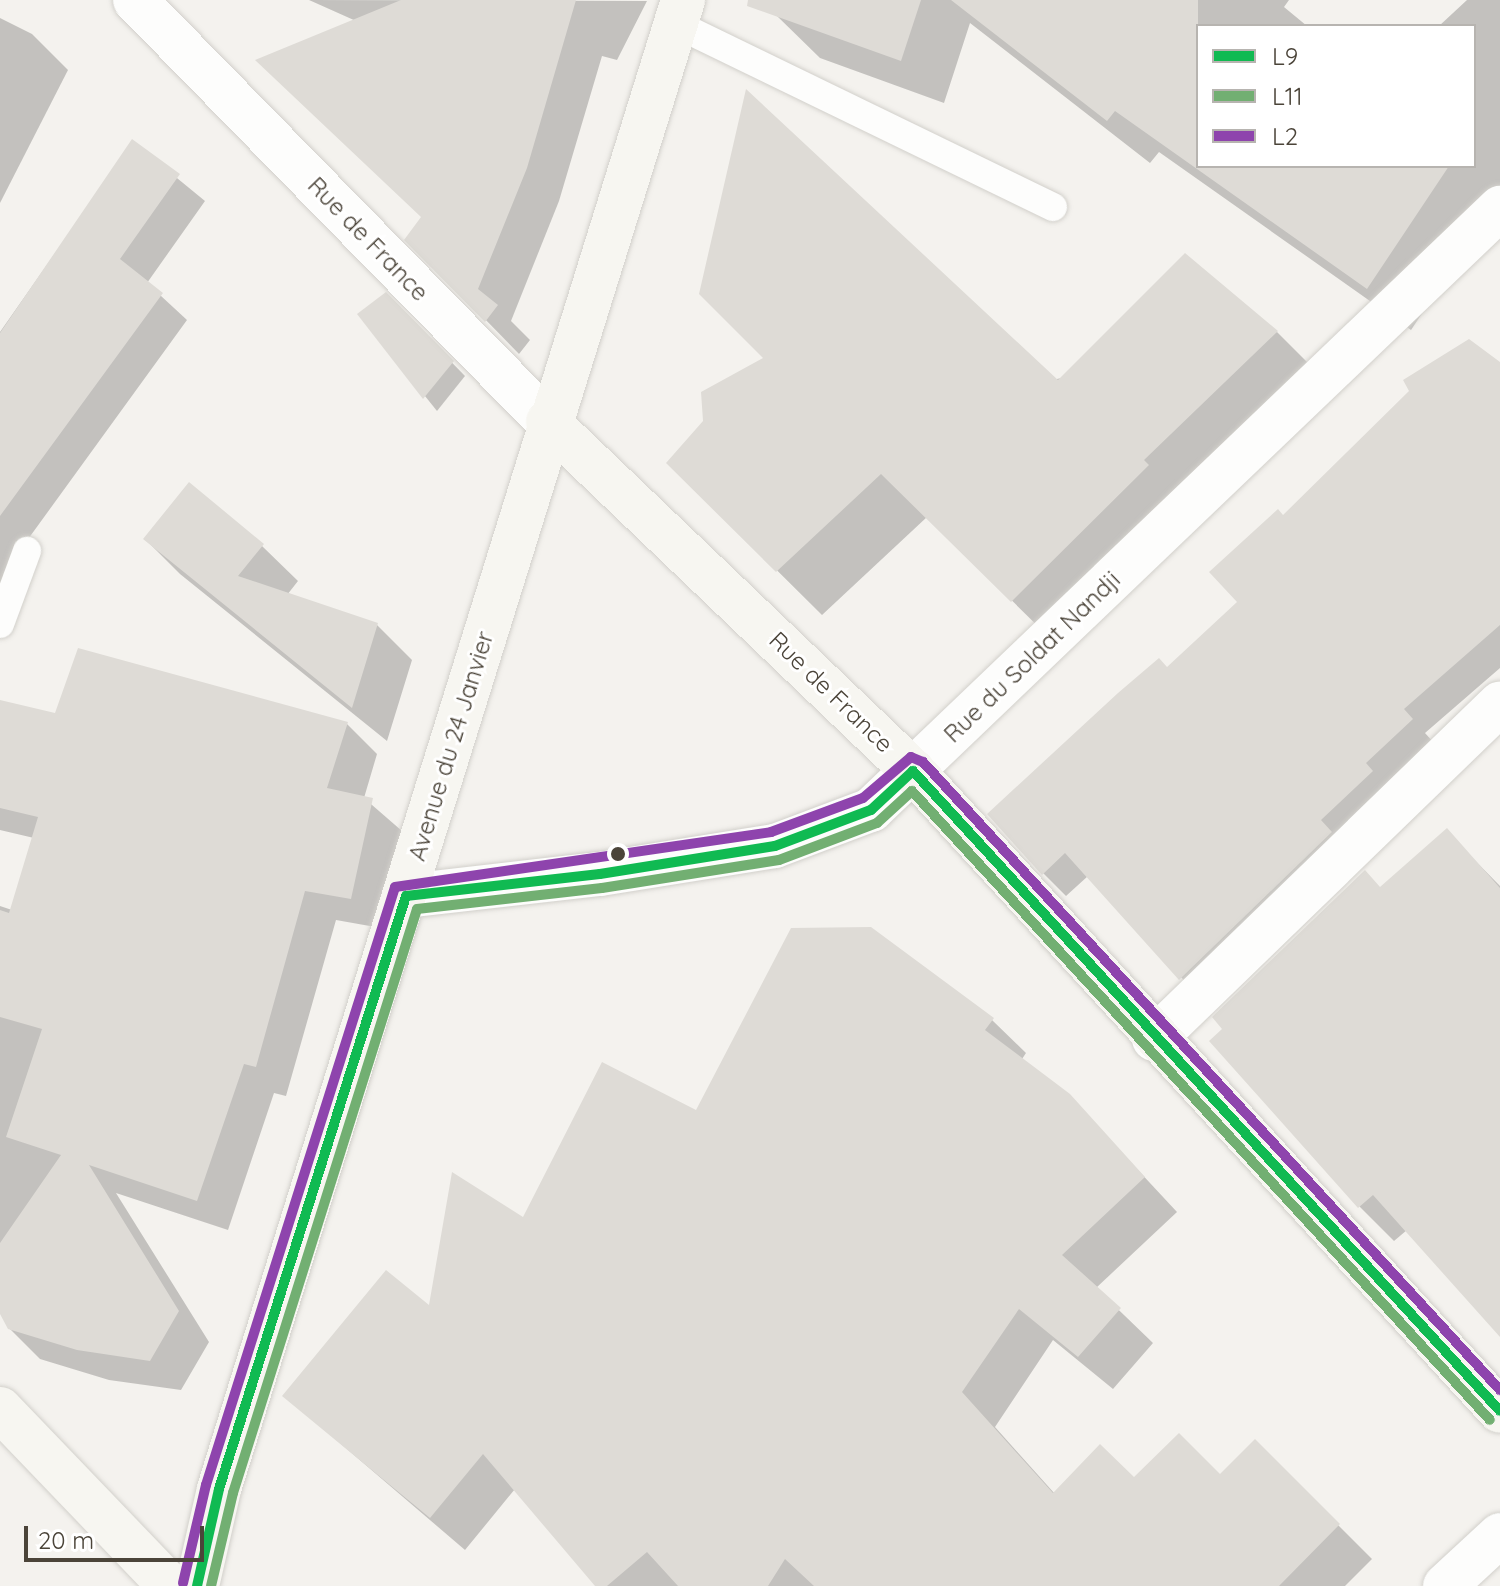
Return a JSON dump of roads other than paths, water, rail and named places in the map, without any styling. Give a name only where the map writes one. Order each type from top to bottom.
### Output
[{"type":"street","name":"Rue de France","points":[[135,0],[548,422],[913,771],[1154,1039],[1500,1411]]},
{"type":"street","name":"Avenue du 24 Janvier","points":[[197,1586],[219,1489],[406,896],[548,422],[680,12]]},
{"type":"street","name":"Rue du Soldat Nandji","points":[[406,896],[600,874],[775,846],[871,810],[1500,208]]},
{"type":"street","points":[[1154,1039],[1500,704]]},
{"type":"street","points":[[0,1409],[170,1586]]},
{"type":"street","points":[[1445,1586],[1500,1535]]},
{"type":"lane","points":[[680,12],[1053,207]]},
{"type":"lane","points":[[0,624],[27,551]]}]
